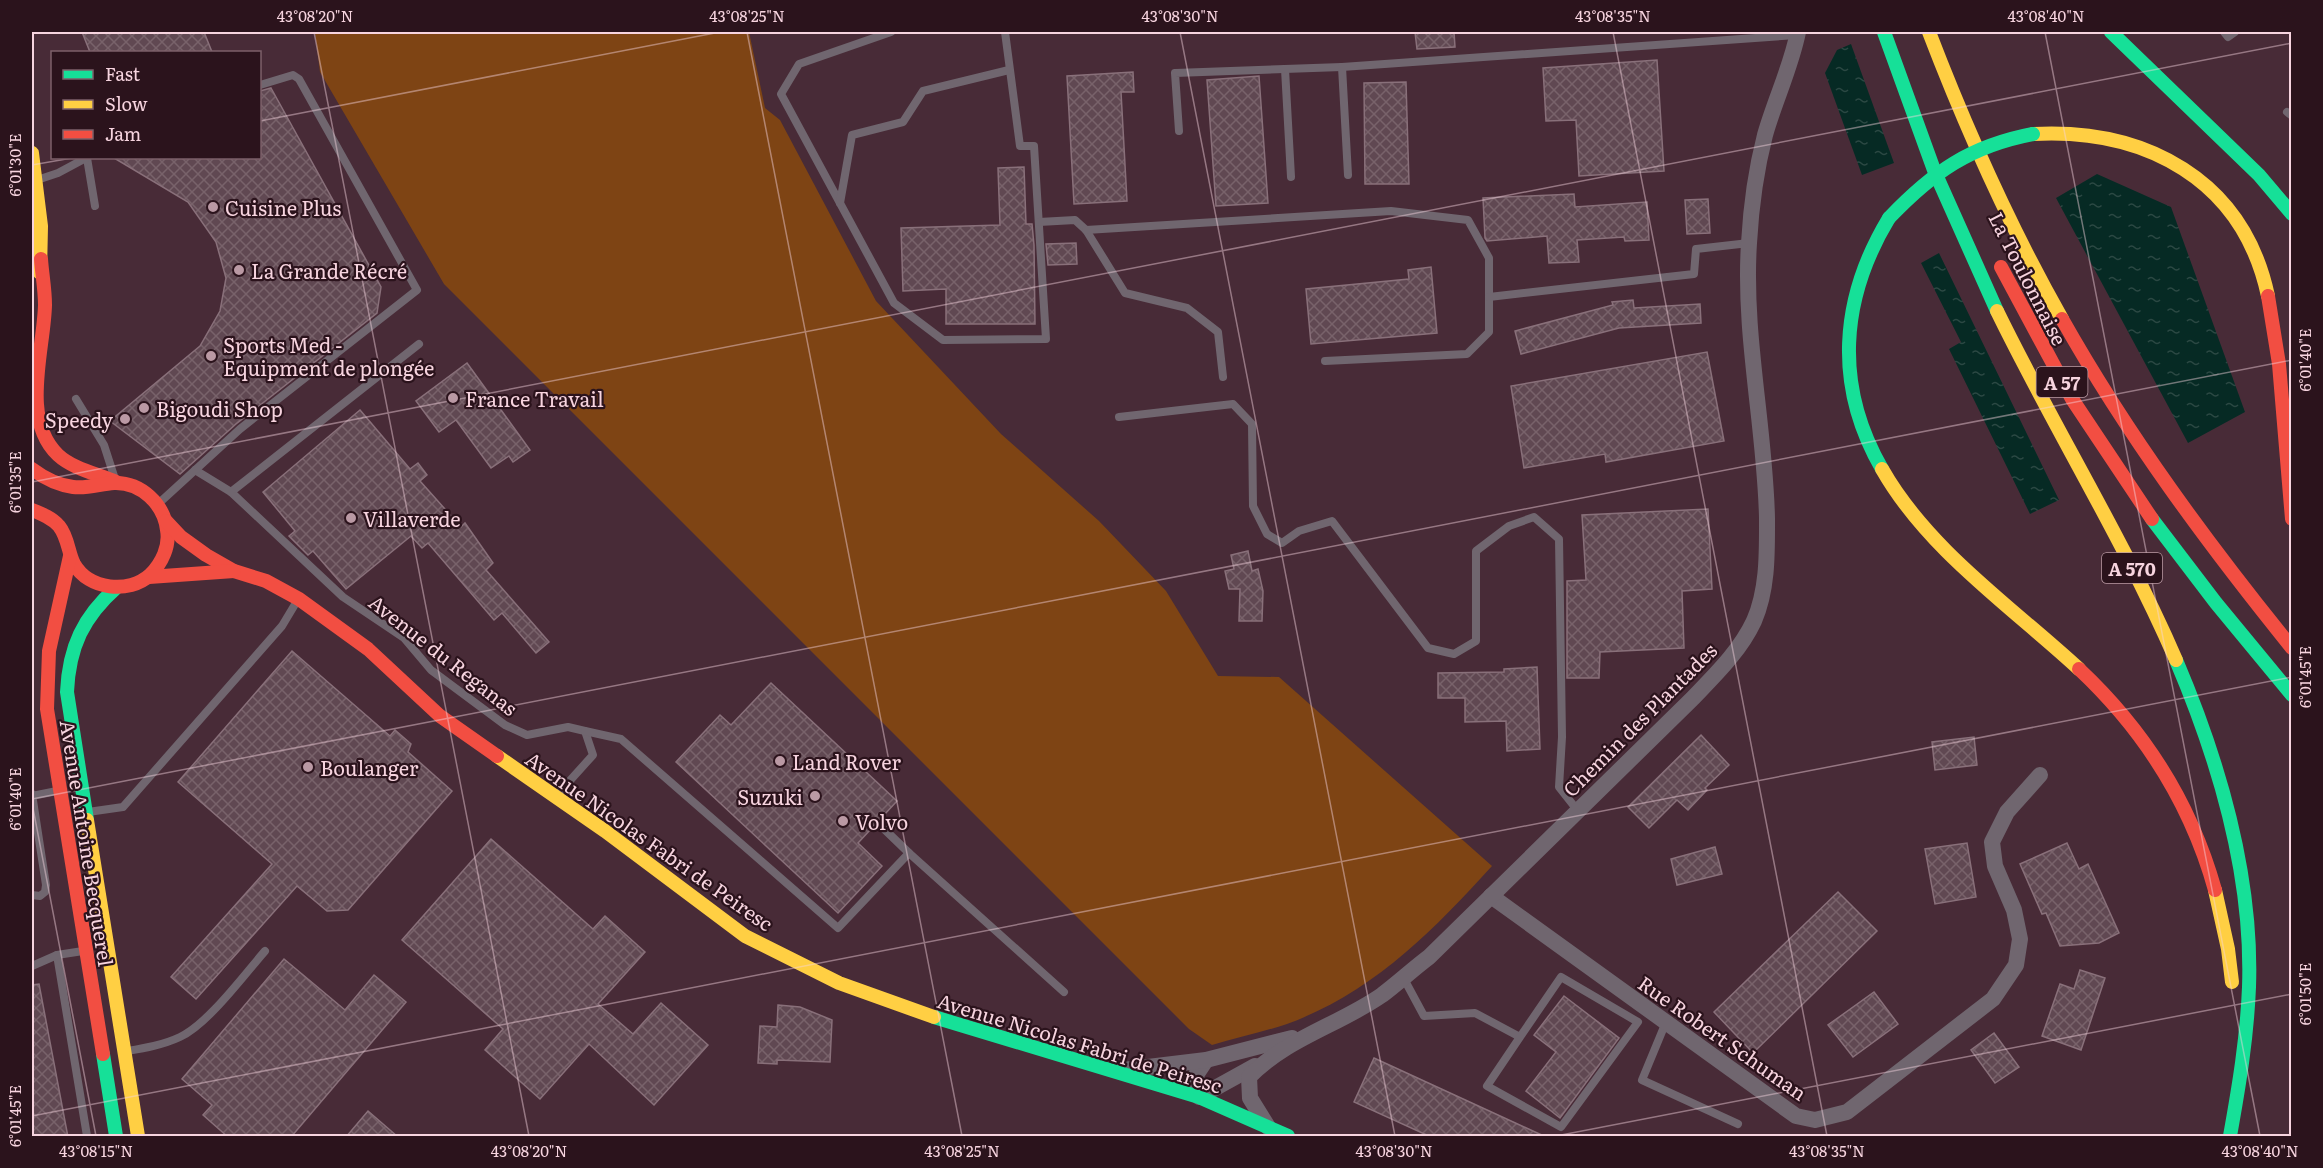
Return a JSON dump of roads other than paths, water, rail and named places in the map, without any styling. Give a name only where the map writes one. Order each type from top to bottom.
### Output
[{"type":"main road","name":"A 570","points":[[1884,32],[1923,146],[1952,213],[2037,392],[2134,573],[2174,656],[2210,744],[2234,828],[2246,902],[2250,967],[2241,1088],[2230,1137]]},
{"type":"main road","points":[[1894,32],[1957,179]]},
{"type":"main road","name":"La Toulonnaise","points":[[1929,32],[1966,126],[2014,230],[2066,328],[2188,515],[2292,648]]},
{"type":"main road","points":[[2110,32],[2259,175],[2292,214]]},
{"type":"main road","points":[[2222,1137],[2229,1091],[2233,1006],[2230,959],[2222,916],[2203,855],[2186,814],[2134,726],[2094,683],[1932,535],[1902,498],[1875,456],[1858,412],[1848,359],[1849,314],[1856,281],[1872,245],[1889,218],[1936,171],[1987,144],[2033,134],[2085,133],[2148,149],[2179,164],[2210,190],[2238,221],[2257,258],[2270,303],[2278,356],[2292,519]]},
{"type":"main road","points":[[32,153],[45,303],[36,396],[43,434],[49,447],[60,457],[147,493],[158,504],[166,521],[181,537],[234,571]]},
{"type":"main road","name":"La Toulonnaise","points":[[1993,252],[2040,345],[2098,441],[2222,612],[2292,695]]},
{"type":"main road","points":[[32,335],[41,259]]},
{"type":"main road","points":[[32,469],[49,481],[74,487],[116,482]]},
{"type":"main road","points":[[32,510],[50,518],[59,527],[66,538],[70,556],[87,578],[100,584],[117,587],[137,584],[149,577],[159,566],[166,551],[166,521]]},
{"type":"main road","name":"Avenue Antoine Becquerel","points":[[70,556],[51,633],[45,681],[64,816],[116,1137]]},
{"type":"main road","points":[[149,577],[199,571],[234,571]]},
{"type":"main road","name":"Avenue Nicolas Fabri de Peiresc","points":[[234,571],[266,582],[299,599],[368,649],[440,716],[556,796],[745,936],[838,983],[953,1024],[1199,1097],[1288,1137]]},
{"type":"main road","name":"Avenue Antoine Becquerel","points":[[117,587],[93,607],[84,619],[70,653],[69,708],[138,1137]]},
{"type":"street","name":"Chemin des Plantades","points":[[1308,1034],[1382,995],[1429,957],[1731,658],[1754,620],[1767,565],[1766,491],[1748,307],[1749,243],[1754,188],[1766,135],[1798,33]]},
{"type":"street","name":"Rue Robert Schuman","points":[[1491,896],[1796,1116],[1815,1120],[1847,1112],[1993,999],[2016,965],[2020,939],[2014,910],[1995,867],[1992,842],[2007,812],[2040,775]]},
{"type":"street","points":[[1206,1060],[1196,1075],[1199,1097],[1265,1061],[1308,1034]]},
{"type":"street","points":[[1110,1070],[1164,1067],[1206,1060],[1308,1034]]},
{"type":"street","points":[[1265,1061],[1249,1077],[1250,1098],[1268,1127]]},
{"type":"lane","points":[[891,32],[799,64],[781,94],[894,303],[943,340],[1046,339],[1034,146],[1020,146],[1005,32]]},
{"type":"lane","points":[[2224,32],[2228,37],[2235,32]]},
{"type":"lane","points":[[1179,131],[1175,73],[1342,66],[1798,33]]},
{"type":"lane","points":[[1342,66],[1348,175]]},
{"type":"lane","points":[[1285,69],[1291,177]]},
{"type":"lane","points":[[840,202],[852,135],[903,122],[923,90],[1009,70]]},
{"type":"lane","points":[[158,504],[240,429],[417,290],[299,79],[293,75],[285,75],[261,85]]},
{"type":"lane","points":[[36,180],[50,177],[85,159]]},
{"type":"lane","points":[[87,159],[95,206]]},
{"type":"lane","points":[[1086,230],[1391,211],[1468,220],[1489,258],[1489,332],[1467,354],[1325,361]]},
{"type":"lane","points":[[1039,222],[1075,220],[1086,230],[1125,293],[1187,308],[1218,332],[1223,377]]},
{"type":"lane","points":[[1489,297],[1694,274],[1696,249],[1749,243]]},
{"type":"lane","points":[[231,492],[419,344]]},
{"type":"lane","points":[[76,399],[104,445],[116,482]]},
{"type":"lane","points":[[1119,417],[1233,404],[1252,424],[1253,506],[1267,534],[1282,543],[1299,531],[1332,521],[1428,648],[1454,654],[1476,641],[1476,552],[1509,526],[1534,517],[1559,539],[1562,737],[1559,787],[1578,811]]},
{"type":"lane","name":"Avenue du Reganas","points":[[195,470],[231,492],[343,597],[404,639],[431,670],[505,725],[527,735],[568,727],[621,739],[838,928],[909,853]]},
{"type":"lane","points":[[64,816],[123,807],[282,627],[299,599]]},
{"type":"lane","points":[[556,796],[593,755],[585,731]]},
{"type":"lane","points":[[32,895],[40,896],[45,892],[46,885],[32,795],[60,790]]},
{"type":"lane","points":[[882,827],[1064,992]]},
{"type":"lane","points":[[32,966],[57,955],[107,946]]},
{"type":"lane","points":[[102,1056],[153,1047],[182,1036],[214,1008],[265,951]]},
{"type":"lane","points":[[57,955],[87,1137]]},
{"type":"lane","points":[[1403,977],[1424,1016],[1475,1013],[1520,1037]]},
{"type":"lane","points":[[1561,977],[1638,1022],[1561,1127],[1487,1086],[1520,1037],[1561,977]]},
{"type":"lane","points":[[1666,1022],[1642,1080],[1738,1124]]},
{"type":"water","points":[[1851,44],[1894,163],[1862,175],[1825,73],[1837,50]]},
{"type":"water","points":[[2097,174],[2171,207],[2245,412],[2188,443],[2056,198]]},
{"type":"water","points":[[1939,253],[2059,500],[2030,514],[1949,349],[1961,342],[1921,263]]},
{"type":"place","name":"Cuisine Plus","points":[[213,207]]},
{"type":"place","name":"La Grande Récré","points":[[239,270]]},
{"type":"place","name":"Sports Med - Equipment de plongée","points":[[211,356]]},
{"type":"place","name":"France Travail","points":[[453,398]]},
{"type":"place","name":"Bigoudi Shop","points":[[144,408]]},
{"type":"place","name":"Speedy","points":[[125,419]]},
{"type":"place","name":"Villaverde","points":[[351,518]]},
{"type":"place","name":"Land Rover","points":[[780,761]]},
{"type":"place","name":"Boulanger","points":[[308,767]]},
{"type":"place","name":"Suzuki","points":[[815,796]]},
{"type":"place","name":"Volvo","points":[[843,821]]}]
